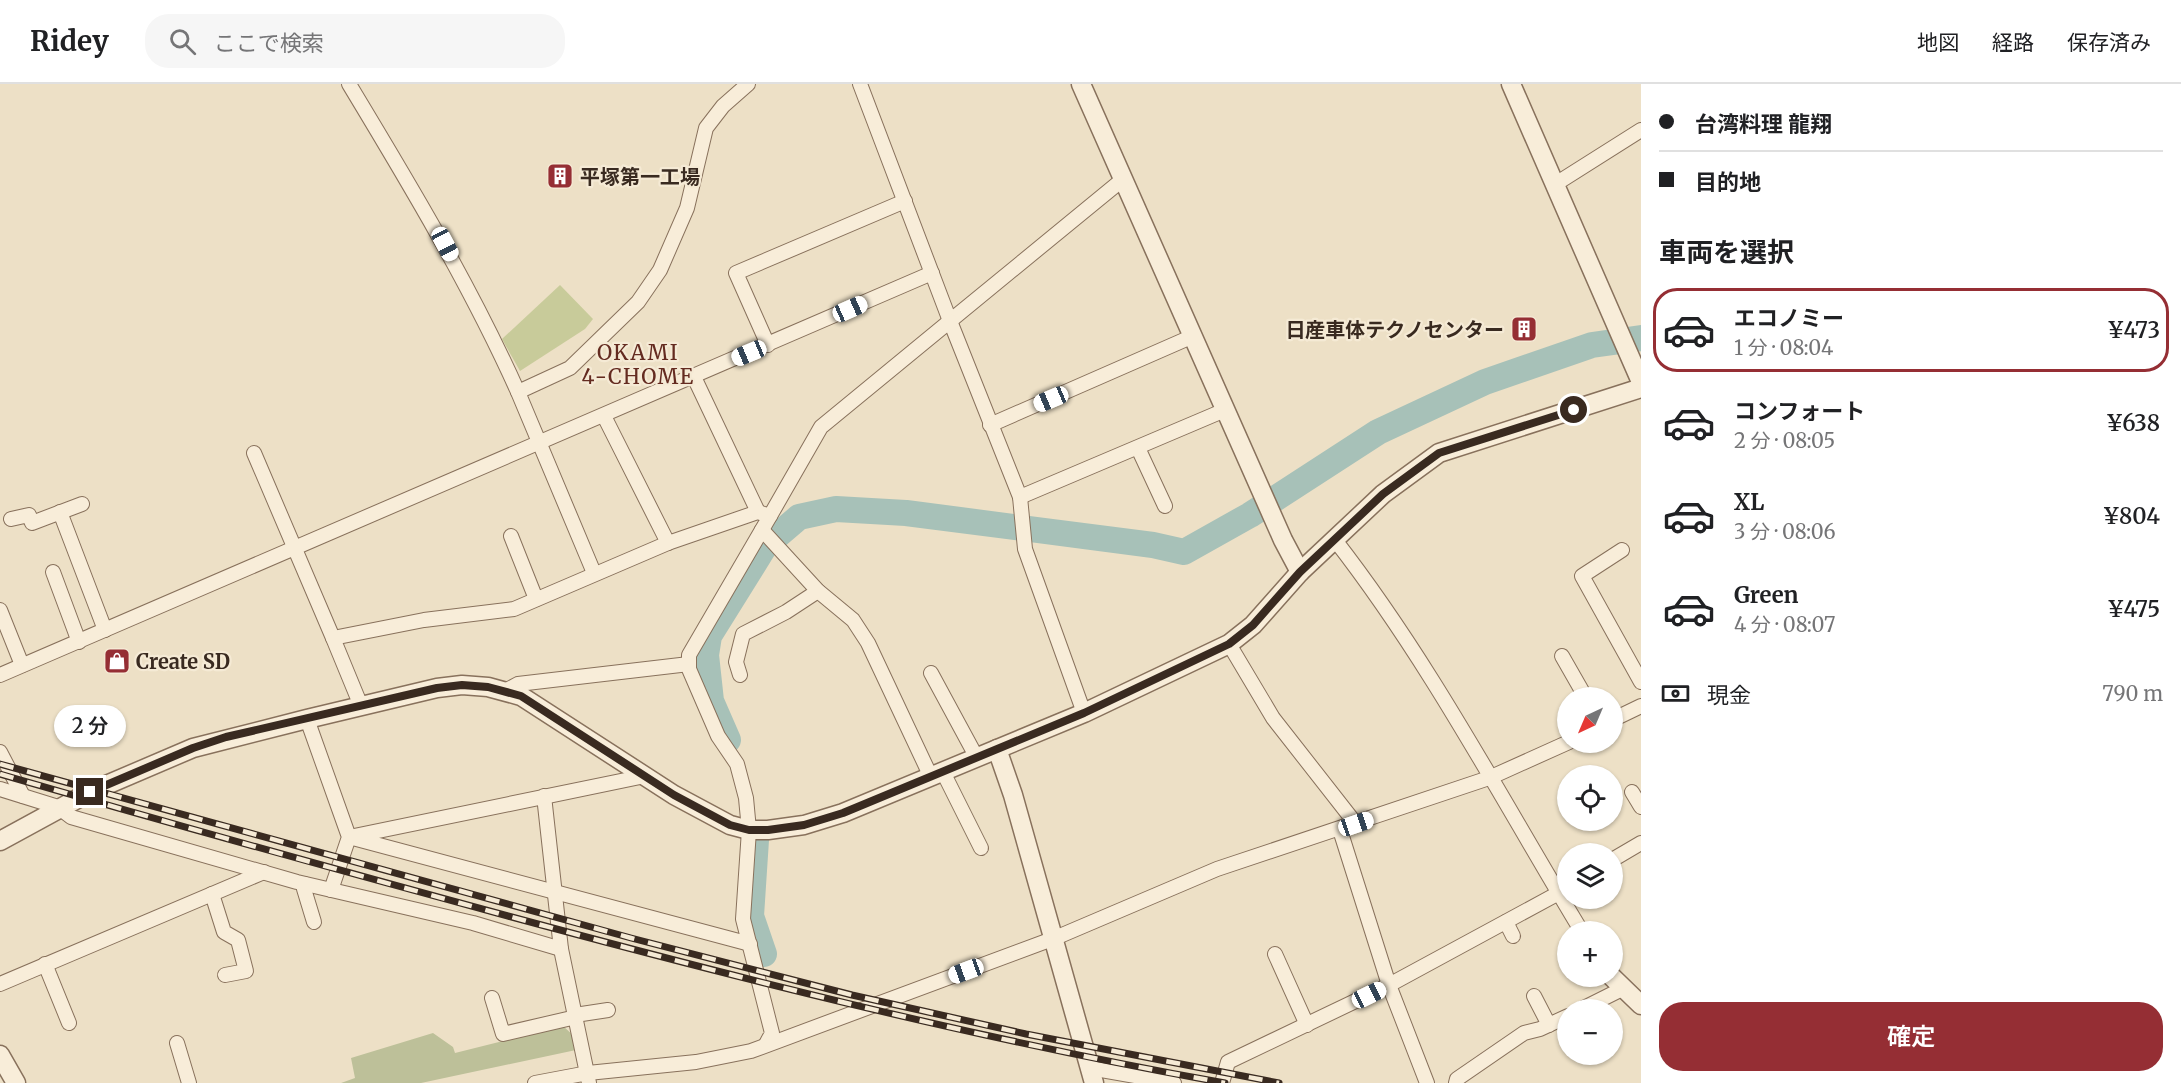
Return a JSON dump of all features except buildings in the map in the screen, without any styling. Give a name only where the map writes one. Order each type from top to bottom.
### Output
[{"type":"street","points":[[349,84],[434,225],[486,321],[594,573]]},
{"type":"street","points":[[518,392],[570,368],[638,302],[660,270],[687,208],[706,128],[723,106],[748,84]]},
{"type":"street","points":[[860,84],[990,425],[1020,497],[1025,549],[1084,713]]},
{"type":"street","points":[[1081,84],[1191,337],[1283,540],[1300,572]]},
{"type":"street","points":[[1510,84],[1627,355],[1641,382]]},
{"type":"street","points":[[1554,185],[1641,130]]},
{"type":"street","points":[[766,1044],[772,1033],[744,919],[749,830],[746,798],[737,764],[718,736],[689,664],[689,655],[762,530],[764,514],[820,427],[1122,180]]},
{"type":"street","points":[[768,345],[736,273],[905,201]]},
{"type":"street","points":[[0,675],[932,273]]},
{"type":"street","points":[[990,425],[1191,337]]},
{"type":"street","points":[[693,377],[764,514]]},
{"type":"street","points":[[0,841],[58,807],[193,748],[307,718],[462,685],[506,691],[546,710],[645,776],[730,825],[749,830],[804,825],[843,813],[1084,713],[1229,644],[1253,625],[1300,572],[1383,494],[1439,453],[1641,388]]},
{"type":"street","points":[[1020,497],[1225,410]]},
{"type":"street","points":[[604,416],[668,543]]},
{"type":"street","points":[[1138,448],[1165,506]]},
{"type":"street","points":[[254,453],[361,706]]},
{"type":"street","points":[[11,519],[29,515],[32,523],[82,504]]},
{"type":"street","points":[[60,512],[105,630]]},
{"type":"street","points":[[333,638],[424,620],[514,609],[668,543],[764,514]]},
{"type":"street","points":[[762,530],[818,591],[853,620],[868,643],[965,831],[981,848]]},
{"type":"street","points":[[511,536],[522,549],[536,599]]},
{"type":"street","points":[[1335,540],[1378,595],[1416,653],[1489,778],[1557,882]]},
{"type":"street","points":[[1612,551],[1582,576],[1620,630],[1641,682]]},
{"type":"street","points":[[53,572],[79,642]]},
{"type":"street","points":[[733,668],[743,634],[769,616],[818,591]]},
{"type":"street","points":[[0,610],[22,666]]},
{"type":"street","points":[[1229,644],[1273,718],[1356,824]]},
{"type":"street","points":[[1562,656],[1580,687]]},
{"type":"street","points":[[506,691],[518,684],[689,664]]},
{"type":"street","points":[[931,673],[977,758]]},
{"type":"street","points":[[1623,714],[1641,705]]},
{"type":"street","points":[[307,718],[349,837],[332,890]]},
{"type":"street","points":[[535,1083],[588,1078],[728,1057],[1055,938],[1216,869],[1340,830],[1489,778],[1557,747]]},
{"type":"street","points":[[997,749],[1013,795],[1055,938],[1092,1076],[1174,1083]]},
{"type":"street","points":[[0,752],[23,796]]},
{"type":"street","points":[[349,837],[645,776]]},
{"type":"street","points":[[0,789],[58,807],[71,817],[305,884],[473,923],[561,950]]},
{"type":"street","points":[[1632,792],[1641,807]]},
{"type":"street","points":[[544,796],[561,950],[588,1078]]},
{"type":"street","points":[[1340,830],[1389,985],[1427,1083]]},
{"type":"street","points":[[349,837],[555,894],[750,944]]},
{"type":"street","points":[[1623,854],[1641,843]]},
{"type":"street","points":[[0,984],[264,872]]},
{"type":"street","points":[[305,884],[304,889],[314,922]]},
{"type":"street","points":[[212,894],[224,932],[238,940],[246,971],[225,975]]},
{"type":"street","points":[[1222,1083],[1228,1062],[1389,985],[1557,894]]},
{"type":"street","points":[[1506,922],[1513,936]]},
{"type":"street","points":[[1275,954],[1307,1025]]},
{"type":"street","points":[[45,964],[69,1023]]},
{"type":"street","points":[[1595,999],[1612,987]]},
{"type":"street","points":[[1621,987],[1641,1005]]},
{"type":"street","points":[[1534,996],[1549,1025]]},
{"type":"street","points":[[492,998],[503,1034],[608,1010]]},
{"type":"street","points":[[1456,1083],[1457,1079],[1524,1033],[1557,1022]]},
{"type":"street","points":[[177,1043],[189,1083]]},
{"type":"street","points":[[1,1059],[16,1083]]},
{"type":"green space","points":[[560,285],[593,319],[585,329],[520,371],[502,339]]},
{"type":"green space","points":[[563,1026],[574,1036],[576,1050],[421,1083],[341,1083],[355,1078],[351,1058],[433,1033],[453,1047],[455,1053]]},
{"type":"waterway","points":[[728,740],[711,701],[706,655],[709,636],[765,546],[799,517],[836,509],[906,513],[1153,545],[1184,552],[1250,515],[1378,432],[1485,382],[1592,345],[1641,338]]},
{"type":"waterway","points":[[756,840],[751,916],[764,954]]},
{"type":"railway","points":[[0,764],[631,938],[852,995],[1026,1034],[1279,1083]]},
{"type":"railway","points":[[0,774],[444,899],[775,986],[1044,1048],[1225,1083]]},
{"type":"place","name":"平塚第一工場","points":[[560,176]]},
{"type":"place","name":"日産車体テクノセンター","points":[[1524,329]]},
{"type":"place","name":"Create SD","points":[[117,661]]},
{"type":"district","name":"OKAMI 4-CHOME","points":[[638,364]]},
{"type":"route","points":[[90,792],[193,748],[226,737],[437,688],[462,685],[488,687],[521,696],[546,710],[674,795],[730,825],[749,830],[768,830],[804,825],[843,813],[1084,713],[1229,644],[1253,625],[1300,572],[1383,494],[1439,453],[1574,410]]}]
